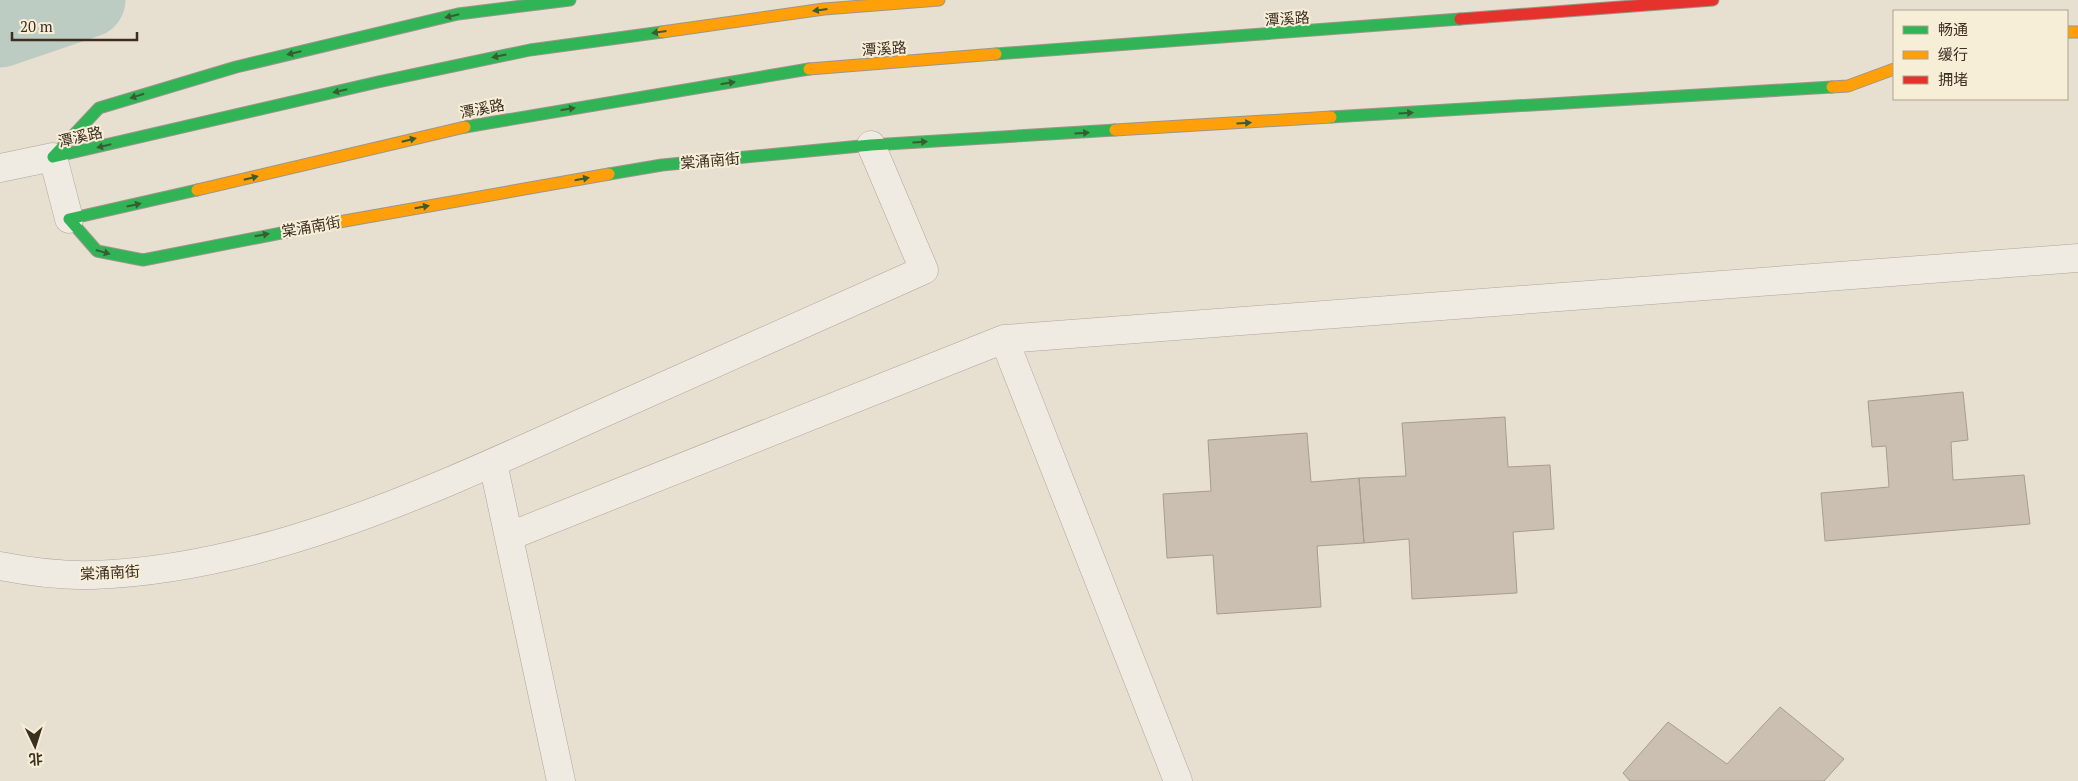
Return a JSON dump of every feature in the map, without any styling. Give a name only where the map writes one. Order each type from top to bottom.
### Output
[{"type":"main road","points":[[53,157],[99,108],[236,67],[458,14],[570,0]]},
{"type":"main road","name":"潭溪路","points":[[53,157],[378,82],[530,50],[824,9],[938,0]]},
{"type":"main road","name":"潭溪路","points":[[69,219],[476,124],[824,68],[1713,0]]},
{"type":"main road","points":[[871,145],[1848,86],[1893,69]]},
{"type":"main road","name":"棠涌南街","points":[[69,219],[96,251],[143,260],[242,239],[662,165],[871,145]]},
{"type":"street","name":"棠涌南街","points":[[0,566],[41,573],[92,575],[200,563],[269,546],[354,518],[493,462],[924,270],[871,145]]},
{"type":"street","points":[[0,168],[53,157]]},
{"type":"street","name":"棠涌南街","points":[[53,157],[69,219]]},
{"type":"street","points":[[510,536],[1004,339],[2078,258]]},
{"type":"street","points":[[1004,339],[1178,781]]},
{"type":"street","points":[[493,462],[561,781]]},
{"type":"building","points":[[1963,392],[1968,440],[1951,442],[1953,480],[2024,475],[2030,524],[1825,541],[1821,493],[1889,487],[1886,446],[1872,447],[1868,401]]},
{"type":"building","points":[[1505,417],[1508,467],[1550,465],[1554,529],[1513,532],[1517,593],[1412,599],[1409,539],[1364,543],[1359,478],[1406,476],[1402,423]]},
{"type":"building","points":[[1307,433],[1311,482],[1359,478],[1364,543],[1317,546],[1321,607],[1217,614],[1213,555],[1167,558],[1163,494],[1211,491],[1208,440]]},
{"type":"building","points":[[1780,707],[1844,759],[1824,781],[1630,781],[1623,773],[1668,722],[1727,764]]},
{"type":"waterway","points":[[0,30],[88,0]]},
{"type":"traffic: fast","points":[[53,157],[99,108],[236,67],[458,14],[570,0]]},
{"type":"traffic: fast","points":[[996,54],[1460,19]]},
{"type":"traffic: fast","points":[[53,157],[378,82],[530,50],[662,32]]},
{"type":"traffic: fast","points":[[465,127],[809,69]]},
{"type":"traffic: fast","points":[[1331,117],[1832,87]]},
{"type":"traffic: fast","points":[[609,174],[662,165],[871,145],[1115,130]]},
{"type":"traffic: fast","points":[[197,190],[69,219],[97,251],[143,260],[322,225]]},
{"type":"traffic: slow","points":[[662,32],[824,9],[939,0]]},
{"type":"traffic: slow","points":[[2068,32],[2078,32]]},
{"type":"traffic: slow","points":[[809,69],[996,54]]},
{"type":"traffic: slow","points":[[1832,87],[1848,86],[1893,69]]},
{"type":"traffic: slow","points":[[1115,130],[1331,117]]},
{"type":"traffic: slow","points":[[197,190],[465,127]]},
{"type":"traffic: slow","points":[[322,225],[609,174]]},
{"type":"traffic: jam","points":[[1460,19],[1713,0]]}]
